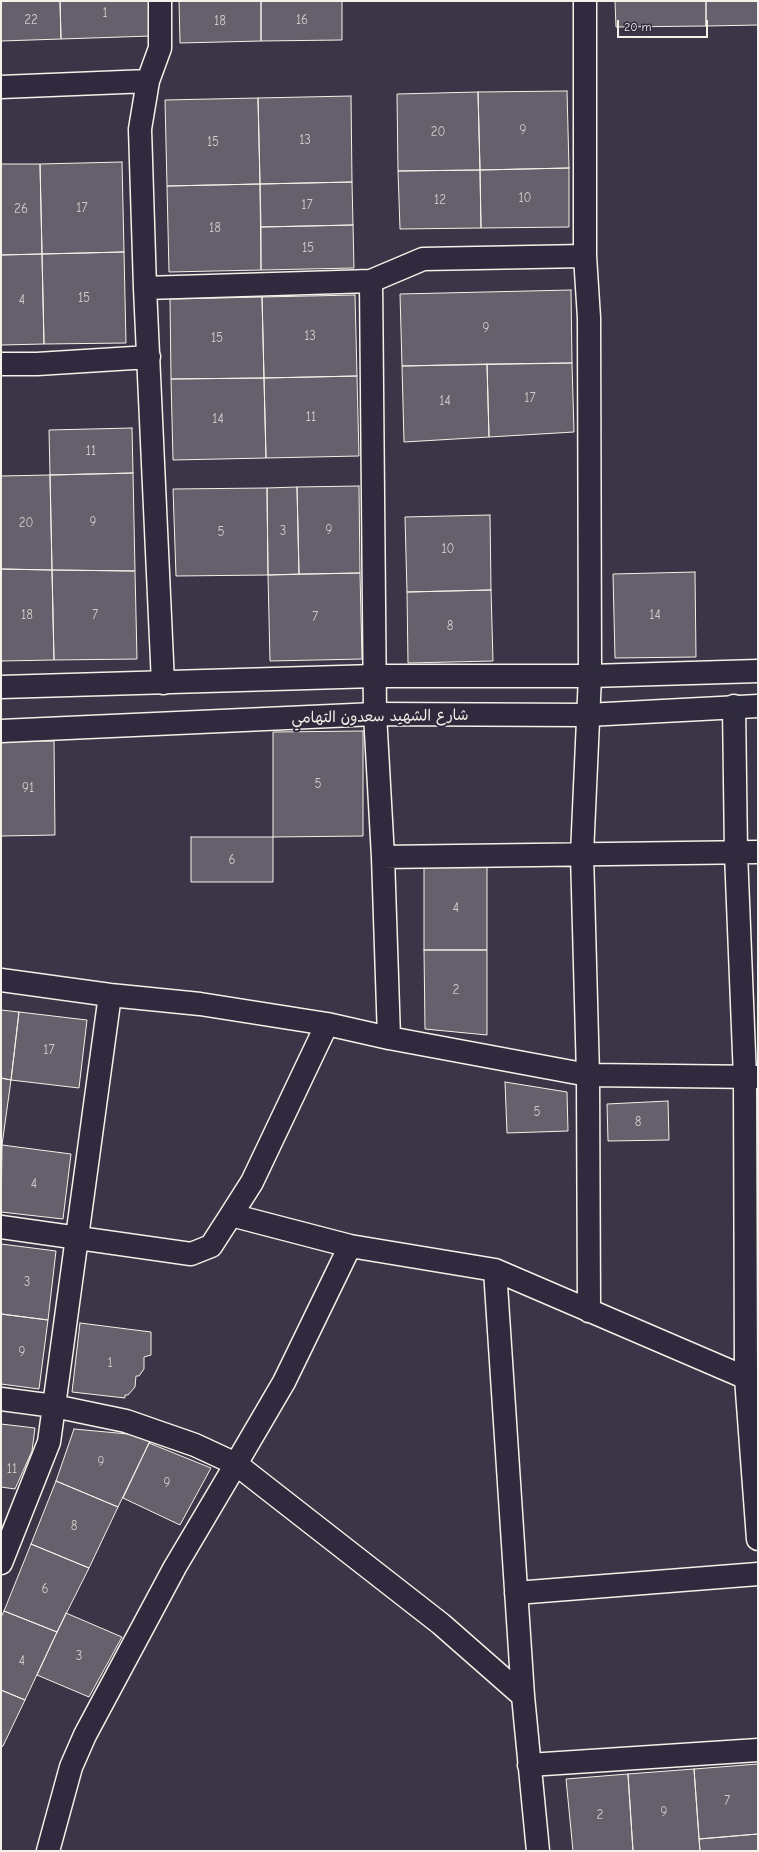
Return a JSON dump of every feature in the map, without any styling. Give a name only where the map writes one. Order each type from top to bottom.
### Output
[{"type":"street","points":[[160,1],[160,48],[148,81],[140,129],[145,288],[163,683]]},
{"type":"street","points":[[585,1],[586,256],[589,318],[590,676],[587,715],[582,854],[588,1074],[589,1311]]},
{"type":"street","points":[[1,87],[148,81]]},
{"type":"street","points":[[145,288],[371,281],[423,259],[586,256]]},
{"type":"street","points":[[371,281],[375,714],[383,857],[389,1038]]},
{"type":"street","points":[[1,364],[37,364],[149,357]]},
{"type":"street","points":[[1,687],[375,676],[590,676],[758,671]]},
{"type":"street","points":[[734,706],[736,853],[752,1078],[752,1381],[758,1539]]},
{"type":"street","name":"شارع الشهيد سعدون التهامي","points":[[1,731],[375,714],[587,715],[734,706],[758,706]]},
{"type":"street","points":[[383,857],[758,852]]},
{"type":"street","points":[[1,980],[110,995],[200,1004],[327,1024],[389,1038],[588,1074],[752,1078]]},
{"type":"street","points":[[1,1563],[49,1442],[110,995]]},
{"type":"street","points":[[1,1227],[191,1254],[211,1246],[252,1182],[327,1024]]},
{"type":"street","points":[[231,1216],[350,1246],[495,1270],[752,1381]]},
{"type":"street","points":[[48,1851],[71,1767],[85,1735],[175,1567],[284,1382],[350,1246]]},
{"type":"street","points":[[495,1270],[523,1696],[538,1851]]},
{"type":"street","points":[[1,1399],[54,1406],[126,1421],[194,1445],[236,1464],[441,1624],[523,1696]]},
{"type":"street","points":[[516,1594],[758,1574]]},
{"type":"street","points":[[529,1765],[758,1750]]},
{"type":"building","points":[[1,1],[60,1],[61,39],[1,41]]},
{"type":"building","points":[[60,1],[150,1],[151,36],[61,39]]},
{"type":"building","points":[[179,1],[261,1],[261,41],[180,43]]},
{"type":"building","points":[[261,1],[342,1],[342,40],[261,41]]},
{"type":"building","points":[[615,1],[706,1],[706,26],[616,27]]},
{"type":"building","points":[[706,1],[758,1],[758,25],[706,26]]},
{"type":"building","points":[[567,91],[569,168],[480,170],[478,92]]},
{"type":"building","points":[[478,92],[480,170],[398,171],[397,94]]},
{"type":"building","points":[[351,96],[352,182],[260,184],[258,98]]},
{"type":"building","points":[[258,98],[260,184],[167,186],[165,100]]},
{"type":"building","points":[[122,162],[124,252],[42,254],[40,164]]},
{"type":"building","points":[[1,164],[40,164],[42,254],[1,255]]},
{"type":"building","points":[[569,168],[569,227],[481,228],[480,170]]},
{"type":"building","points":[[480,170],[481,228],[400,229],[398,171]]},
{"type":"building","points":[[352,182],[353,225],[261,227],[260,184]]},
{"type":"building","points":[[260,184],[261,270],[169,272],[167,186]]},
{"type":"building","points":[[353,225],[354,268],[261,270],[261,227]]},
{"type":"building","points":[[124,252],[126,343],[44,344],[42,254]]},
{"type":"building","points":[[42,254],[44,344],[1,345],[1,255]]},
{"type":"building","points":[[571,290],[572,363],[402,366],[400,294]]},
{"type":"building","points":[[355,295],[357,376],[264,378],[262,297]]},
{"type":"building","points":[[262,297],[264,378],[171,379],[170,299]]},
{"type":"building","points":[[572,363],[574,432],[489,437],[487,364]]},
{"type":"building","points":[[487,364],[489,437],[404,442],[402,366]]},
{"type":"building","points":[[357,376],[359,456],[266,458],[264,378]]},
{"type":"building","points":[[264,378],[266,458],[173,460],[171,379]]},
{"type":"building","points":[[132,428],[133,473],[50,475],[49,430]]},
{"type":"building","points":[[133,473],[135,571],[52,570],[50,475]]},
{"type":"building","points":[[50,475],[52,570],[1,569],[1,476]]},
{"type":"building","points":[[359,486],[360,573],[299,574],[297,487]]},
{"type":"building","points":[[297,487],[299,574],[268,575],[267,488]]},
{"type":"building","points":[[267,488],[268,575],[176,576],[173,489]]},
{"type":"building","points":[[490,515],[491,590],[407,592],[405,517]]},
{"type":"building","points":[[1,569],[52,570],[54,660],[1,661]]},
{"type":"building","points":[[52,570],[135,571],[137,659],[54,660]]},
{"type":"building","points":[[695,572],[696,657],[615,658],[613,574]]},
{"type":"building","points":[[360,573],[362,659],[270,661],[268,575]]},
{"type":"building","points":[[491,590],[493,661],[408,663],[407,592]]},
{"type":"building","points":[[363,731],[363,836],[273,837],[273,732]]},
{"type":"building","points":[[1,741],[54,741],[55,835],[1,836]]},
{"type":"building","points":[[191,837],[273,837],[273,882],[191,882]]},
{"type":"building","points":[[487,865],[487,950],[424,950],[424,866]]},
{"type":"building","points":[[424,950],[487,950],[487,1035],[425,1029]]},
{"type":"building","points":[[1,1010],[19,1012],[11,1080],[1,1078]]},
{"type":"building","points":[[19,1012],[87,1020],[79,1088],[11,1080]]},
{"type":"building","points":[[1,1078],[11,1080],[2,1145],[1,1145]]},
{"type":"building","points":[[505,1082],[567,1092],[568,1131],[507,1133]]},
{"type":"building","points":[[668,1101],[669,1140],[608,1141],[607,1104]]},
{"type":"building","points":[[2,1145],[71,1154],[63,1219],[1,1212]]},
{"type":"building","points":[[1,1244],[56,1251],[48,1320],[1,1314]]},
{"type":"building","points":[[1,1314],[48,1320],[39,1389],[1,1384]]},
{"type":"building","points":[[80,1323],[151,1332],[151,1355],[144,1357],[144,1369],[139,1376],[136,1376],[135,1387],[128,1395],[125,1395],[125,1398],[72,1392]]},
{"type":"building","points":[[1,1424],[35,1428],[32,1451],[15,1489],[1,1487]]},
{"type":"building","points":[[74,1429],[128,1434],[150,1441],[118,1507],[56,1481]]},
{"type":"building","points":[[149,1443],[211,1468],[180,1525],[123,1498]]},
{"type":"building","points":[[56,1481],[118,1507],[89,1568],[31,1544]]},
{"type":"building","points":[[31,1544],[89,1568],[57,1632],[4,1611]]},
{"type":"building","points":[[4,1611],[57,1632],[25,1700],[1,1690],[1,1617]]},
{"type":"building","points":[[66,1613],[122,1637],[89,1697],[37,1675]]},
{"type":"building","points":[[1,1690],[25,1700],[3,1746],[1,1747]]},
{"type":"building","points":[[758,1764],[758,1834],[699,1839],[694,1769]]},
{"type":"building","points":[[694,1769],[700,1851],[633,1851],[628,1774]]},
{"type":"building","points":[[628,1774],[633,1851],[573,1851],[566,1779]]},
{"type":"building","points":[[758,1834],[758,1851],[700,1851],[699,1839]]}]
